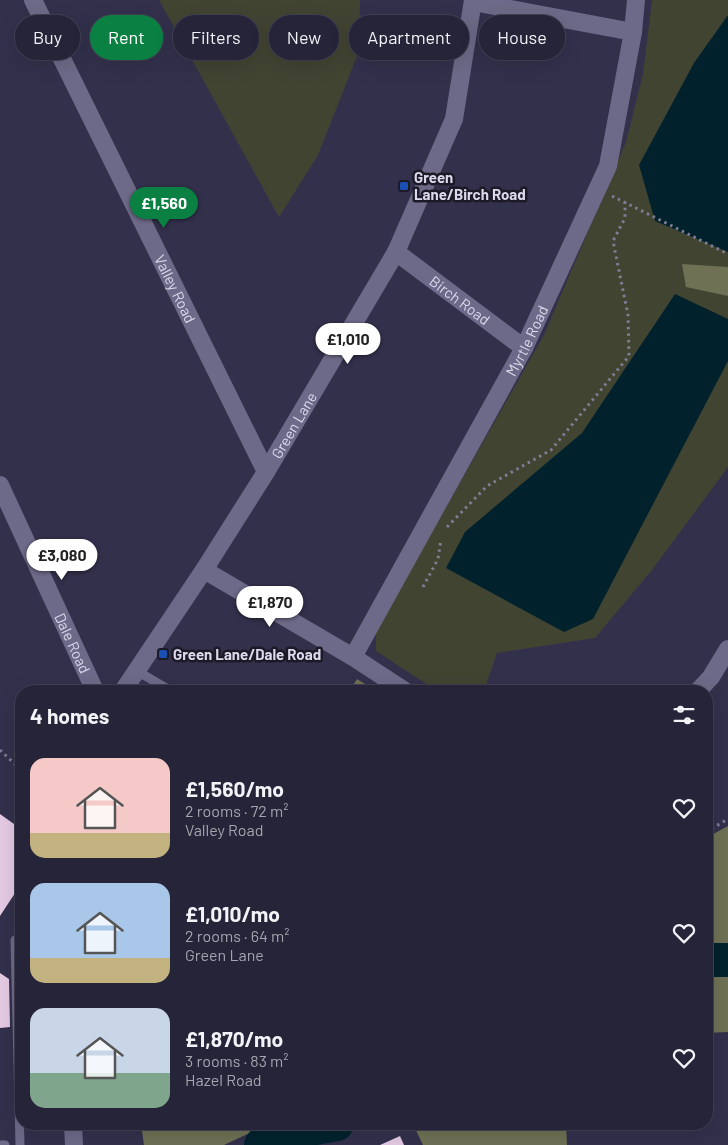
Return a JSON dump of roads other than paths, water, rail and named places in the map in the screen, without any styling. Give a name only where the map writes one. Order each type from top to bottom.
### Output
[{"type":"street","name":"Valley Road","points":[[32,0],[266,472]]},
{"type":"street","name":"Myrtle Road","points":[[353,657],[524,348],[608,166],[633,32],[636,0]]},
{"type":"street","name":"Green Lane","points":[[128,685],[266,472],[396,252],[454,119],[473,1]]},
{"type":"street","points":[[473,1],[633,32]]},
{"type":"street","name":"Birch Road","points":[[396,252],[524,348]]},
{"type":"street","name":"Dale Road","points":[[0,485],[92,685]]},
{"type":"street","points":[[204,570],[353,657],[396,685]]},
{"type":"street","points":[[704,685],[712,677],[728,649]]},
{"type":"street","points":[[73,1130],[74,1145]]},
{"type":"lane","points":[[136,671],[160,685]]},
{"type":"lane","points":[[20,1130],[20,1145]]},
{"type":"lane","points":[[0,1145],[5,1145]]},
{"type":"water","points":[[728,15],[728,252],[655,221],[639,165],[694,63]]},
{"type":"water","points":[[675,294],[728,319],[728,361],[593,619],[564,632],[446,568],[465,532],[582,433]]},
{"type":"waterway","points":[[713,960],[728,960]]},
{"type":"waterway","points":[[261,1145],[268,1137],[305,1130]]},
{"type":"place","name":"Green Lane/Birch Road","points":[[404,186]]},
{"type":"place","name":"Green Lane/Dale Road","points":[[163,654]]}]
